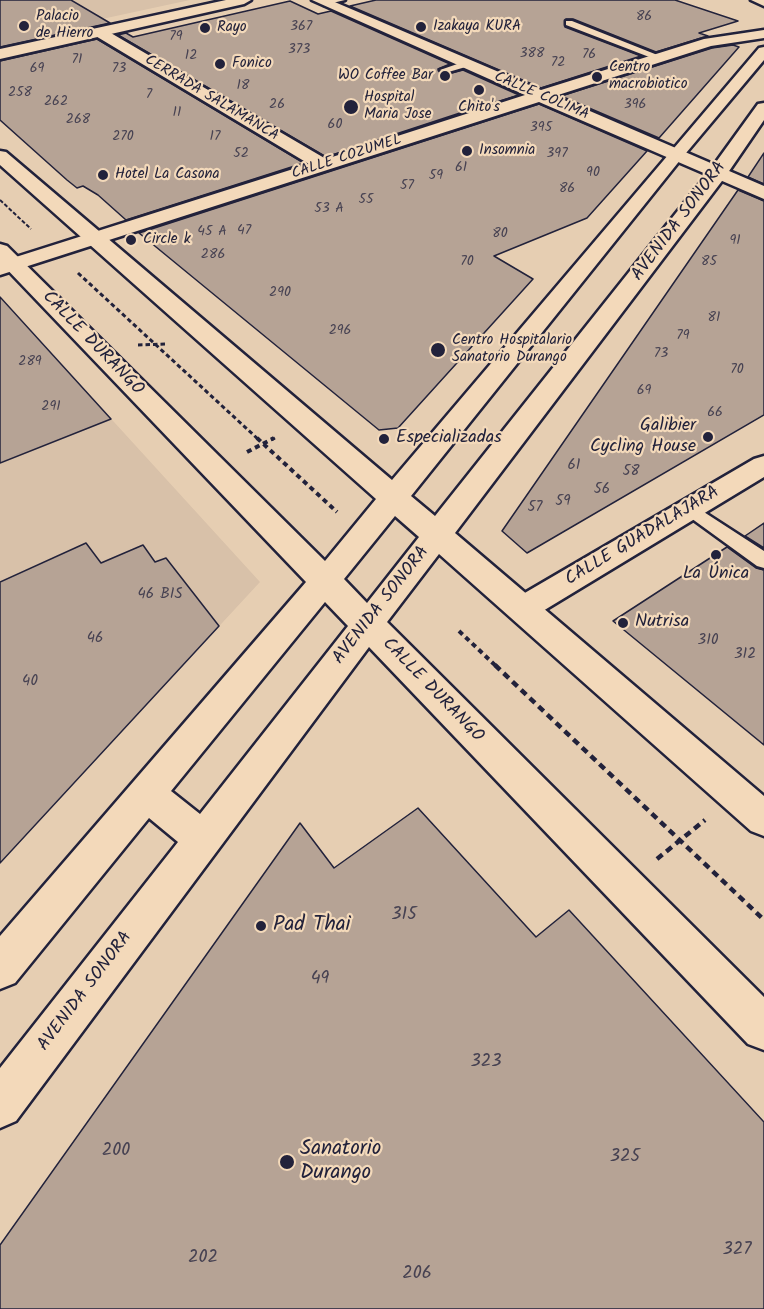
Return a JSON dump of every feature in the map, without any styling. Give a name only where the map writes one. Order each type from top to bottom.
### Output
[{"type":"main road","points":[[0,54],[244,0]]},
{"type":"main road","points":[[758,0],[764,2]]},
{"type":"main road","name":"CALLE COLIMA","points":[[329,1],[466,64],[764,193]]},
{"type":"main road","name":"CERRADA SALAMANCA","points":[[99,32],[323,165]]},
{"type":"main road","name":"CALLE COZUMEL","points":[[5,261],[54,251],[323,165],[473,111],[540,96],[709,42],[764,34]]},
{"type":"main road","name":"AVENIDA SONORA","points":[[0,1105],[437,536],[613,269],[675,154],[764,51]]},
{"type":"main road","points":[[729,92],[757,99]]},
{"type":"main road","name":"AVENIDA SONORA","points":[[0,968],[392,498],[613,269],[718,173],[757,99]]},
{"type":"main road","points":[[0,156],[764,819]]},
{"type":"main road","name":"CALLE DURANGO","points":[[5,261],[94,347],[764,1028]]},
{"type":"main road","name":"CALLE GUADALAJARA","points":[[522,609],[764,465]]},
{"type":"main road","points":[[145,793],[203,839]]},
{"type":"main road","points":[[0,945],[43,919]]},
{"type":"lane","points":[[569,23],[660,58]]},
{"type":"lane","points":[[445,70],[466,64]]},
{"type":"lane","points":[[690,509],[764,561]]},
{"type":"path","points":[[0,200],[362,535]]},
{"type":"path","points":[[94,347],[215,343]]},
{"type":"path","points":[[214,469],[307,423]]},
{"type":"path","points":[[459,631],[764,920]]},
{"type":"path","points":[[624,885],[735,794]]},
{"type":"shaded area","points":[[0,0],[190,0],[0,41]]},
{"type":"shaded area","points":[[0,297],[260,582],[0,863]]},
{"type":"building","name":"Palacio de Hierro","points":[[0,0],[71,0],[110,23],[0,47]]},
{"type":"building","points":[[376,0],[675,0],[738,21],[699,33],[708,36],[656,52],[573,19],[566,19],[565,27],[641,56],[541,88],[350,6]]},
{"type":"building","points":[[290,1],[318,14],[331,11],[450,64],[438,69],[444,75],[463,70],[519,95],[478,108],[464,102],[458,106],[463,112],[326,157],[118,35],[126,33],[133,37]]},
{"type":"building","points":[[97,39],[304,163],[126,220],[98,195],[83,186],[77,188],[0,120],[0,61]]},
{"type":"building","points":[[733,45],[739,47],[659,138],[561,96],[712,48]]},
{"type":"building","points":[[539,104],[647,151],[587,218],[494,256],[533,279],[398,428],[379,430],[139,233]]},
{"type":"building","points":[[764,153],[764,184],[748,177]]},
{"type":"building","points":[[738,190],[764,201],[764,415],[527,553],[502,531]]},
{"type":"building","points":[[0,297],[111,419],[0,463]]},
{"type":"building","points":[[764,523],[764,548],[745,536]]},
{"type":"building","points":[[86,543],[101,563],[143,545],[155,562],[166,558],[219,626],[0,863],[0,582]]},
{"type":"building","points":[[727,547],[756,568],[764,570],[764,745],[613,621]]},
{"type":"building","points":[[418,808],[536,937],[569,910],[764,1122],[764,1309],[0,1309],[0,1245],[300,823],[334,868]]},
{"type":"place","name":"Palacio de Hierro","points":[[24,26]]},
{"type":"place","name":"Izakaya KURA","points":[[421,27]]},
{"type":"place","name":"Rayo","points":[[205,28]]},
{"type":"place","name":"Fonico","points":[[220,64]]},
{"type":"place","name":"WO Coffee Bar","points":[[445,76]]},
{"type":"place","name":"Centro macrobiotico","points":[[597,77]]},
{"type":"place","name":"Chito's","points":[[479,90]]},
{"type":"place","name":"Hospital Maria Jose","points":[[351,107]]},
{"type":"place","name":"Insomnia","points":[[467,151]]},
{"type":"place","name":"Hotel La Casona","points":[[103,175]]},
{"type":"place","name":"Circle k","points":[[131,240]]},
{"type":"place","name":"Centro Hospitalario Sanatorio Durango","points":[[438,350]]},
{"type":"place","name":"Galibier Cycling House","points":[[708,437]]},
{"type":"place","name":"Especializadas","points":[[384,439]]},
{"type":"place","name":"La Única","points":[[716,555]]},
{"type":"place","name":"Nutrisa","points":[[623,623]]},
{"type":"place","name":"Pad Thai","points":[[261,926]]},
{"type":"place","name":"Sanatorio Durango","points":[[287,1162]]}]
